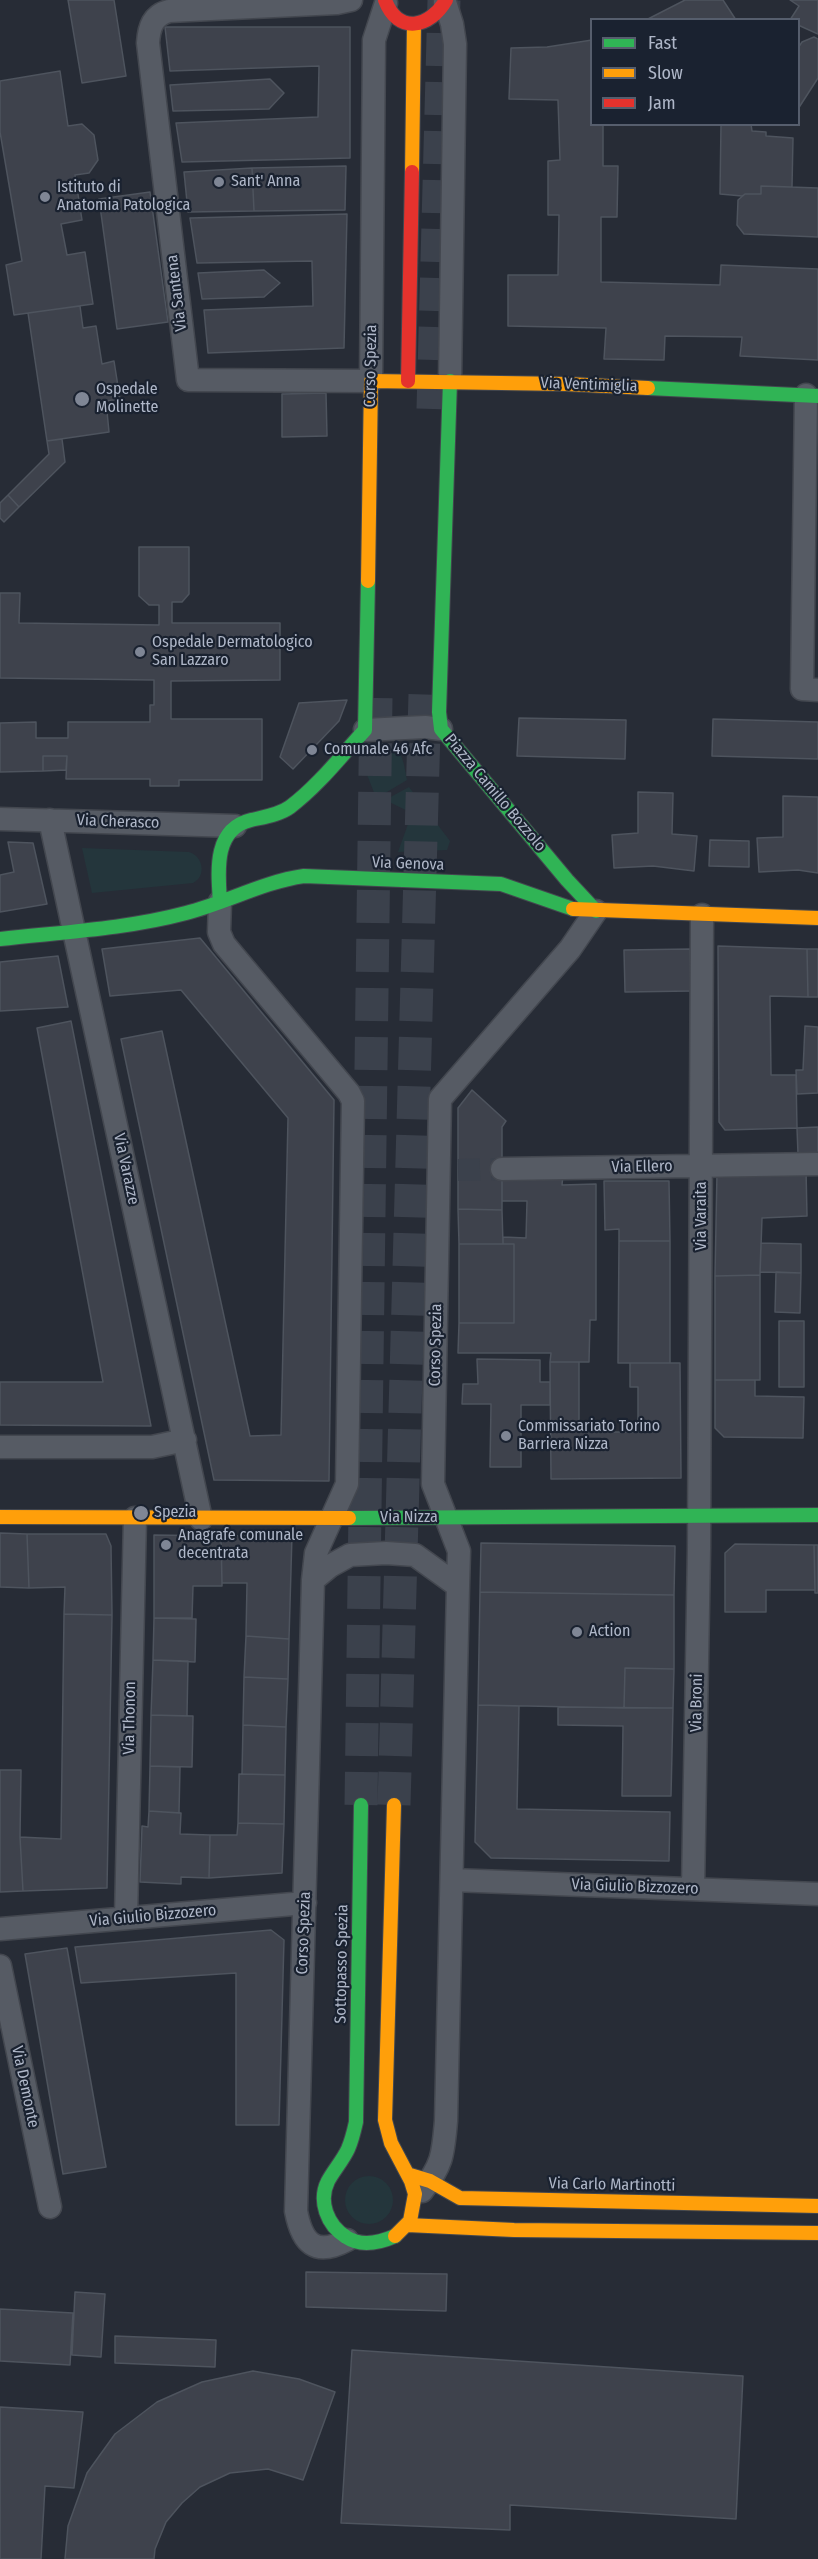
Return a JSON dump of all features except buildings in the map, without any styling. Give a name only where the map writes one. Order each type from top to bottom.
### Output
[{"type":"street","name":"Via Santena","points":[[351,0],[337,3],[169,11],[158,15],[152,24],[148,43],[188,380],[371,381]]},
{"type":"street","points":[[386,2],[400,20],[414,24],[432,19],[445,1]]},
{"type":"street","points":[[441,729],[439,712],[450,381],[455,44],[445,1]]},
{"type":"street","name":"Corso Spezia","points":[[365,730],[374,40],[386,2]]},
{"type":"street","points":[[408,381],[414,24]]},
{"type":"street","name":"Via Ventimiglia","points":[[371,381],[450,381],[812,395],[810,690]]},
{"type":"street","name":"Piazza Camillo Bozzolo","points":[[365,730],[425,727],[441,729],[567,880],[596,911]]},
{"type":"street","points":[[220,902],[220,850],[224,840],[235,826],[290,807],[365,730]]},
{"type":"street","name":"Via Cherasco","points":[[0,819],[235,826]]},
{"type":"street","name":"Via Varazze","points":[[50,820],[201,1519]]},
{"type":"street","name":"Via Genova","points":[[0,939],[159,918],[220,902],[283,879],[304,876],[501,884],[567,909],[818,918]]},
{"type":"street","name":"Corso Spezia","points":[[220,902],[219,933],[224,944],[344,1087],[353,1101],[347,1484],[316,1552],[313,1580],[296,2211],[305,2238],[314,2246],[323,2248],[334,2247],[347,2240],[374,2245],[398,2234],[407,2225],[413,2212],[420,2178],[442,2160],[446,2121],[459,1551],[433,1484],[448,1170],[440,1100],[570,949],[596,911]]},
{"type":"street","name":"Via Varaita","points":[[699,1517],[702,915]]},
{"type":"street","name":"Via Ellero","points":[[502,1168],[818,1164]]},
{"type":"street","points":[[0,1447],[152,1447],[185,1440]]},
{"type":"street","name":"Via Nizza","points":[[0,1517],[201,1519],[818,1515]]},
{"type":"street","name":"Via Broni","points":[[693,1889],[699,1517]]},
{"type":"street","name":"Via Thonon","points":[[126,1917],[135,1518]]},
{"type":"street","points":[[313,1580],[330,1566],[350,1555],[386,1553],[415,1555],[458,1586]]},
{"type":"street","name":"Sottopasso Spezia","points":[[347,2240],[336,2230],[328,2216],[324,2192],[328,2181],[346,2153],[356,2122],[361,1805]]},
{"type":"street","points":[[394,1805],[385,2121],[394,2151],[420,2178]]},
{"type":"street","name":"Via Giulio Bizzozero","points":[[452,1880],[818,1894]]},
{"type":"street","name":"Via Giulio Bizzozero","points":[[0,1929],[305,1904]]},
{"type":"street","name":"Via Demonte","points":[[0,1966],[50,2207]]},
{"type":"street","name":"Via Carlo Martinotti","points":[[420,2178],[460,2198],[818,2206]]},
{"type":"street","points":[[407,2225],[514,2230],[818,2233]]},
{"type":"shaded area","points":[[386,745],[400,754],[407,780],[380,796],[375,795],[358,752],[366,747]]},
{"type":"shaded area","points":[[409,787],[450,841],[447,850],[398,852],[412,813],[385,800]]},
{"type":"shaded area","points":[[82,848],[189,852],[198,858],[202,871],[193,883],[92,893]]},
{"type":"shaded area","points":[[369,2176],[386,2183],[393,2200],[386,2217],[369,2224],[352,2217],[345,2200],[352,2183]]},
{"type":"tunnel","points":[[433,409],[444,0]]},
{"type":"tunnel","points":[[394,1805],[425,694]]},
{"type":"tunnel","points":[[361,1805],[376,698]]},
{"type":"tunnel","points":[[458,1170],[502,1169]]},
{"type":"traffic: fast","points":[[450,381],[439,712],[441,729],[567,880],[596,911]]},
{"type":"traffic: fast","points":[[648,388],[818,396]]},
{"type":"traffic: fast","points":[[220,902],[220,853],[230,832],[239,825],[276,814],[290,807],[320,780],[365,730],[368,581]]},
{"type":"traffic: fast","points":[[0,939],[140,923],[201,909],[273,883],[304,876],[501,884],[573,909]]},
{"type":"traffic: fast","points":[[349,1518],[818,1515]]},
{"type":"traffic: fast","points":[[361,1805],[356,2122],[348,2149],[328,2181],[324,2204],[334,2226],[352,2240],[370,2243],[395,2236]]},
{"type":"traffic: slow","points":[[412,172],[414,24]]},
{"type":"traffic: slow","points":[[368,581],[371,381],[566,384],[648,388]]},
{"type":"traffic: slow","points":[[573,909],[818,918]]},
{"type":"traffic: slow","points":[[0,1517],[349,1518]]},
{"type":"traffic: slow","points":[[394,1805],[385,2120],[391,2143],[411,2181],[415,2194],[410,2221],[395,2236]]},
{"type":"traffic: slow","points":[[410,2175],[430,2181],[460,2198],[818,2206]]},
{"type":"traffic: slow","points":[[407,2225],[514,2230],[818,2233]]},
{"type":"traffic: jam","points":[[385,0],[398,19],[414,24],[432,17],[446,0]]},
{"type":"traffic: jam","points":[[408,381],[412,172]]},
{"type":"place","name":"Sant' Anna","points":[[219,182]]},
{"type":"place","name":"Istituto di Anatomia Patologica","points":[[45,197]]},
{"type":"place","name":"Ospedale Molinette","points":[[82,399]]},
{"type":"place","name":"Ospedale Dermatologico San Lazzaro","points":[[140,652]]},
{"type":"place","name":"Comunale 46 Afc","points":[[312,750]]},
{"type":"place","name":"Commissariato Torino Barriera Nizza","points":[[506,1436]]},
{"type":"place","name":"Spezia","points":[[141,1513]]},
{"type":"place","name":"Anagrafe comunale decentrata","points":[[166,1545]]},
{"type":"place","name":"Action","points":[[577,1632]]}]
